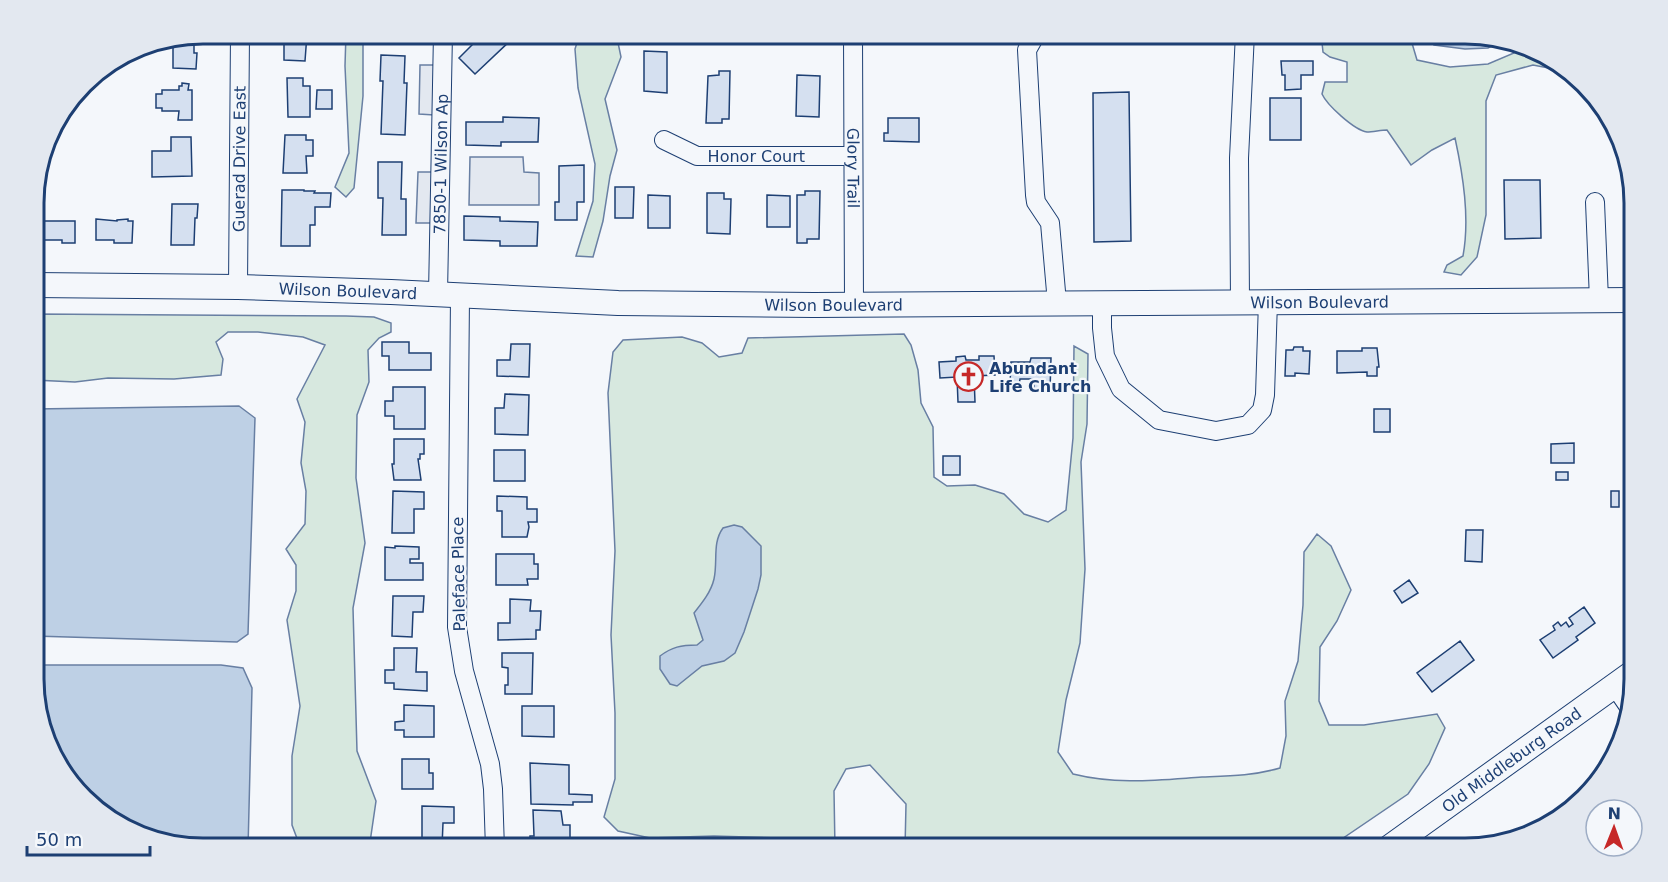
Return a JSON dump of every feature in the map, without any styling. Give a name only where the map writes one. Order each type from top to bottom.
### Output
[{"type":"main road","name":"Wilson Boulevard","points":[[44,285],[238,287],[618,303],[1624,300]]},
{"type":"main road","name":"Old Middleburg Road","points":[[1402,838],[1624,678]]},
{"type":"street","name":"Guerad Drive East","points":[[238,287],[240,44]]},
{"type":"street","name":"7850-1 Wilson Ap","points":[[443,44],[449,295]]},
{"type":"street","name":"Glory Trail","points":[[853,44],[854,304]]},
{"type":"street","points":[[1031,44],[1028,50],[1035,195],[1036,202],[1050,222],[1056,303]]},
{"type":"street","points":[[1240,302],[1239,158],[1244,44]]},
{"type":"street","name":"Honor Court","points":[[664,140],[697,156],[853,156]]},
{"type":"street","points":[[1595,202],[1599,300]]},
{"type":"street","name":"Paleface Place","points":[[449,295],[457,627],[464,671],[490,764],[495,838]]},
{"type":"street","points":[[1102,303],[1105,356],[1121,389],[1159,420],[1216,431],[1248,425],[1262,410],[1265,395],[1268,301]]},
{"type":"street","points":[[1614,686],[1623,699]]},
{"type":"shaded area","points":[[346,44],[363,44],[363,96],[354,188],[346,197],[335,187],[349,153]]},
{"type":"shaded area","points":[[577,44],[618,44],[621,57],[605,99],[617,150],[610,176],[603,221],[593,257],[576,256],[593,201],[595,164],[578,88]]},
{"type":"shaded area","points":[[1322,44],[1412,44],[1417,60],[1450,67],[1488,64],[1514,51],[1550,68],[1533,65],[1496,75],[1486,101],[1486,215],[1477,257],[1461,275],[1444,272],[1447,265],[1463,256],[1465,242],[1465,197],[1455,138],[1432,150],[1411,165],[1387,130],[1367,132],[1362,130],[1348,122],[1329,104],[1322,94],[1325,82],[1347,82],[1347,62],[1330,57],[1323,52]]},
{"type":"shaded area","points":[[420,65],[435,65],[434,115],[419,114]]},
{"type":"shaded area","points":[[470,157],[523,157],[524,172],[539,173],[539,205],[469,205]]},
{"type":"shaded area","points":[[418,172],[432,172],[431,223],[416,223]]},
{"type":"shaded area","points":[[44,314],[346,316],[374,317],[391,323],[391,332],[379,338],[368,350],[369,382],[357,415],[356,478],[365,543],[353,608],[357,751],[376,801],[371,838],[297,838],[292,825],[292,756],[300,706],[287,620],[296,591],[296,565],[286,549],[305,524],[306,491],[301,463],[305,422],[297,399],[325,345],[303,337],[258,332],[228,332],[216,342],[223,359],[221,375],[174,379],[108,378],[75,382],[44,380]]},
{"type":"shaded area","points":[[904,334],[911,345],[918,370],[921,403],[933,427],[934,477],[947,486],[975,485],[1004,494],[1024,514],[1048,522],[1066,510],[1073,438],[1074,346],[1088,354],[1087,424],[1081,462],[1085,569],[1080,643],[1066,700],[1058,752],[1073,774],[1106,780],[1138,781],[1241,775],[1280,768],[1286,736],[1285,701],[1298,661],[1303,605],[1304,552],[1317,534],[1331,546],[1351,590],[1337,621],[1320,647],[1319,701],[1329,725],[1364,725],[1437,714],[1445,728],[1429,764],[1408,794],[1343,838],[905,838],[906,804],[870,765],[846,769],[834,791],[835,838],[714,836],[650,838],[618,831],[604,817],[615,779],[615,713],[611,635],[615,551],[608,393],[613,352],[623,340],[682,337],[702,343],[719,357],[742,353],[748,338]]},
{"type":"water","points":[[1476,44],[1491,46],[1465,49],[1434,45]]},
{"type":"water","points":[[239,406],[255,418],[248,634],[237,642],[44,636],[44,409]]},
{"type":"water","points":[[734,525],[742,527],[761,546],[761,575],[744,632],[735,653],[724,661],[702,666],[677,686],[670,684],[660,669],[660,656],[677,647],[697,645],[703,640],[694,613],[713,584],[716,546],[720,534],[723,528]]},
{"type":"water","points":[[44,665],[221,665],[243,668],[252,688],[248,838],[182,837],[161,833],[123,817],[106,806],[76,776],[65,759],[49,721],[45,700]]},
{"type":"building","points":[[194,44],[194,53],[197,53],[196,69],[173,68],[173,47]]},
{"type":"building","points":[[284,44],[306,44],[305,61],[284,60]]},
{"type":"building","points":[[473,44],[507,44],[475,74],[459,58]]},
{"type":"building","points":[[644,51],[667,52],[667,93],[644,91]]},
{"type":"building","points":[[381,55],[405,56],[404,83],[407,83],[405,135],[381,134],[383,81],[380,81]]},
{"type":"building","points":[[1281,61],[1313,61],[1313,75],[1301,75],[1301,89],[1285,90],[1285,75],[1282,75]]},
{"type":"building","points":[[719,71],[730,71],[729,119],[722,119],[722,123],[706,123],[708,76],[719,75]]},
{"type":"building","points":[[797,75],[820,76],[819,117],[796,116]]},
{"type":"building","points":[[287,78],[303,78],[303,86],[310,86],[310,117],[288,117]]},
{"type":"building","points":[[182,83],[189,84],[188,90],[192,90],[192,120],[178,120],[179,111],[162,111],[162,108],[156,108],[156,94],[162,94],[162,90],[179,90]]},
{"type":"building","points":[[317,90],[332,90],[332,109],[316,109]]},
{"type":"building","points":[[1129,92],[1131,241],[1094,242],[1093,93]]},
{"type":"building","points":[[1270,98],[1301,98],[1301,140],[1270,140]]},
{"type":"building","points":[[503,117],[539,118],[538,142],[501,142],[501,146],[466,145],[466,122],[503,122]]},
{"type":"building","points":[[888,118],[919,118],[919,142],[884,141],[884,133],[888,133]]},
{"type":"building","points":[[285,135],[306,135],[306,140],[313,140],[313,156],[306,156],[307,173],[283,173]]},
{"type":"building","points":[[171,137],[191,137],[192,176],[152,177],[152,151],[171,151]]},
{"type":"building","points":[[378,162],[402,162],[401,199],[406,199],[406,235],[382,235],[383,198],[378,198]]},
{"type":"building","points":[[584,165],[584,202],[577,202],[577,220],[555,220],[555,202],[559,202],[559,166]]},
{"type":"building","points":[[1504,180],[1540,180],[1541,238],[1505,239]]},
{"type":"building","points":[[615,187],[634,187],[633,218],[615,218]]},
{"type":"building","points":[[282,190],[331,193],[330,207],[315,207],[315,225],[310,225],[310,246],[281,246]]},
{"type":"building","points":[[805,191],[820,191],[819,239],[807,239],[807,243],[797,243],[797,195],[805,195]]},
{"type":"building","points":[[707,193],[724,193],[724,199],[731,199],[730,234],[707,233]]},
{"type":"building","points":[[648,195],[670,196],[670,228],[648,228]]},
{"type":"building","points":[[767,195],[790,196],[790,227],[767,227]]},
{"type":"building","points":[[172,204],[198,204],[194,245],[171,245]]},
{"type":"building","points":[[464,216],[500,217],[500,221],[538,222],[537,246],[500,246],[500,241],[464,240]]},
{"type":"building","points":[[96,219],[133,221],[132,243],[96,240]]},
{"type":"building","points":[[44,221],[75,221],[75,243],[62,243],[62,240],[44,240]]},
{"type":"building","points":[[382,342],[409,342],[409,353],[431,353],[431,370],[389,370],[389,356],[382,356]]},
{"type":"building","points":[[511,344],[530,344],[529,377],[497,376],[497,360],[510,360]]},
{"type":"building","points":[[1294,347],[1303,347],[1303,351],[1310,351],[1309,374],[1295,373],[1295,376],[1285,376],[1286,350],[1293,350]]},
{"type":"building","points":[[1362,348],[1377,348],[1379,367],[1377,367],[1377,376],[1367,376],[1367,372],[1337,373],[1337,351],[1362,351]]},
{"type":"building","points":[[965,356],[966,360],[979,360],[979,356],[994,356],[995,375],[974,376],[975,402],[958,402],[957,377],[940,378],[939,362],[956,361],[956,357]]},
{"type":"building","points":[[1031,358],[1051,358],[1050,391],[1034,390],[1034,379],[1020,379],[1019,385],[1010,385],[1011,362],[1030,362]]},
{"type":"building","points":[[393,387],[425,387],[425,429],[394,429],[394,416],[385,416],[385,401],[393,401]]},
{"type":"building","points":[[505,394],[529,395],[528,435],[495,434],[495,408],[504,408]]},
{"type":"building","points":[[1374,409],[1390,409],[1390,432],[1374,432]]},
{"type":"building","points":[[394,439],[424,439],[424,454],[420,454],[420,459],[418,459],[421,480],[394,480],[392,464],[394,464]]},
{"type":"building","points":[[1574,443],[1574,463],[1551,463],[1551,444]]},
{"type":"building","points":[[494,450],[525,450],[525,481],[494,481]]},
{"type":"building","points":[[943,456],[960,456],[960,475],[943,475]]},
{"type":"building","points":[[1556,472],[1568,472],[1568,480],[1556,480]]},
{"type":"building","points":[[393,491],[424,492],[424,509],[414,509],[414,533],[392,533]]},
{"type":"building","points":[[1611,491],[1619,491],[1619,507],[1611,507]]},
{"type":"building","points":[[497,496],[527,497],[527,509],[537,509],[537,522],[528,522],[527,537],[502,537],[502,511],[497,511]]},
{"type":"building","points":[[1466,530],[1483,530],[1482,562],[1465,561]]},
{"type":"building","points":[[395,546],[419,547],[419,559],[410,559],[410,563],[423,563],[423,580],[385,580],[385,547],[395,548]]},
{"type":"building","points":[[496,554],[534,554],[534,564],[538,564],[538,579],[527,579],[528,585],[496,585]]},
{"type":"building","points":[[1409,580],[1418,593],[1402,603],[1394,591]]},
{"type":"building","points":[[393,596],[424,596],[423,612],[413,612],[412,637],[392,636]]},
{"type":"building","points":[[510,599],[531,600],[530,611],[541,611],[540,630],[536,630],[536,639],[498,640],[498,623],[510,623]]},
{"type":"building","points":[[1584,607],[1595,623],[1576,637],[1578,640],[1553,658],[1540,640],[1555,630],[1553,626],[1558,622],[1561,626],[1566,622],[1569,627],[1573,624],[1569,618]]},
{"type":"building","points":[[1460,641],[1474,660],[1432,692],[1417,673]]},
{"type":"building","points":[[394,648],[417,648],[416,672],[427,672],[427,691],[394,689],[394,683],[385,683],[385,670],[394,670]]},
{"type":"building","points":[[502,653],[533,653],[532,694],[505,694],[505,685],[508,685],[508,668],[502,667]]},
{"type":"building","points":[[404,705],[434,706],[434,737],[404,737],[404,730],[395,730],[395,722],[404,721]]},
{"type":"building","points":[[522,706],[554,706],[554,737],[522,736]]},
{"type":"building","points":[[402,759],[429,759],[429,773],[433,773],[433,789],[402,789]]},
{"type":"building","points":[[530,763],[569,765],[569,794],[592,795],[592,802],[573,802],[573,805],[531,804]]},
{"type":"building","points":[[422,806],[454,807],[454,823],[443,823],[442,838],[422,838]]},
{"type":"building","points":[[533,810],[561,811],[563,825],[570,825],[570,838],[530,838],[534,836]]},
{"type":"place","name":"Abundant Life Church","points":[[968,377]]}]
